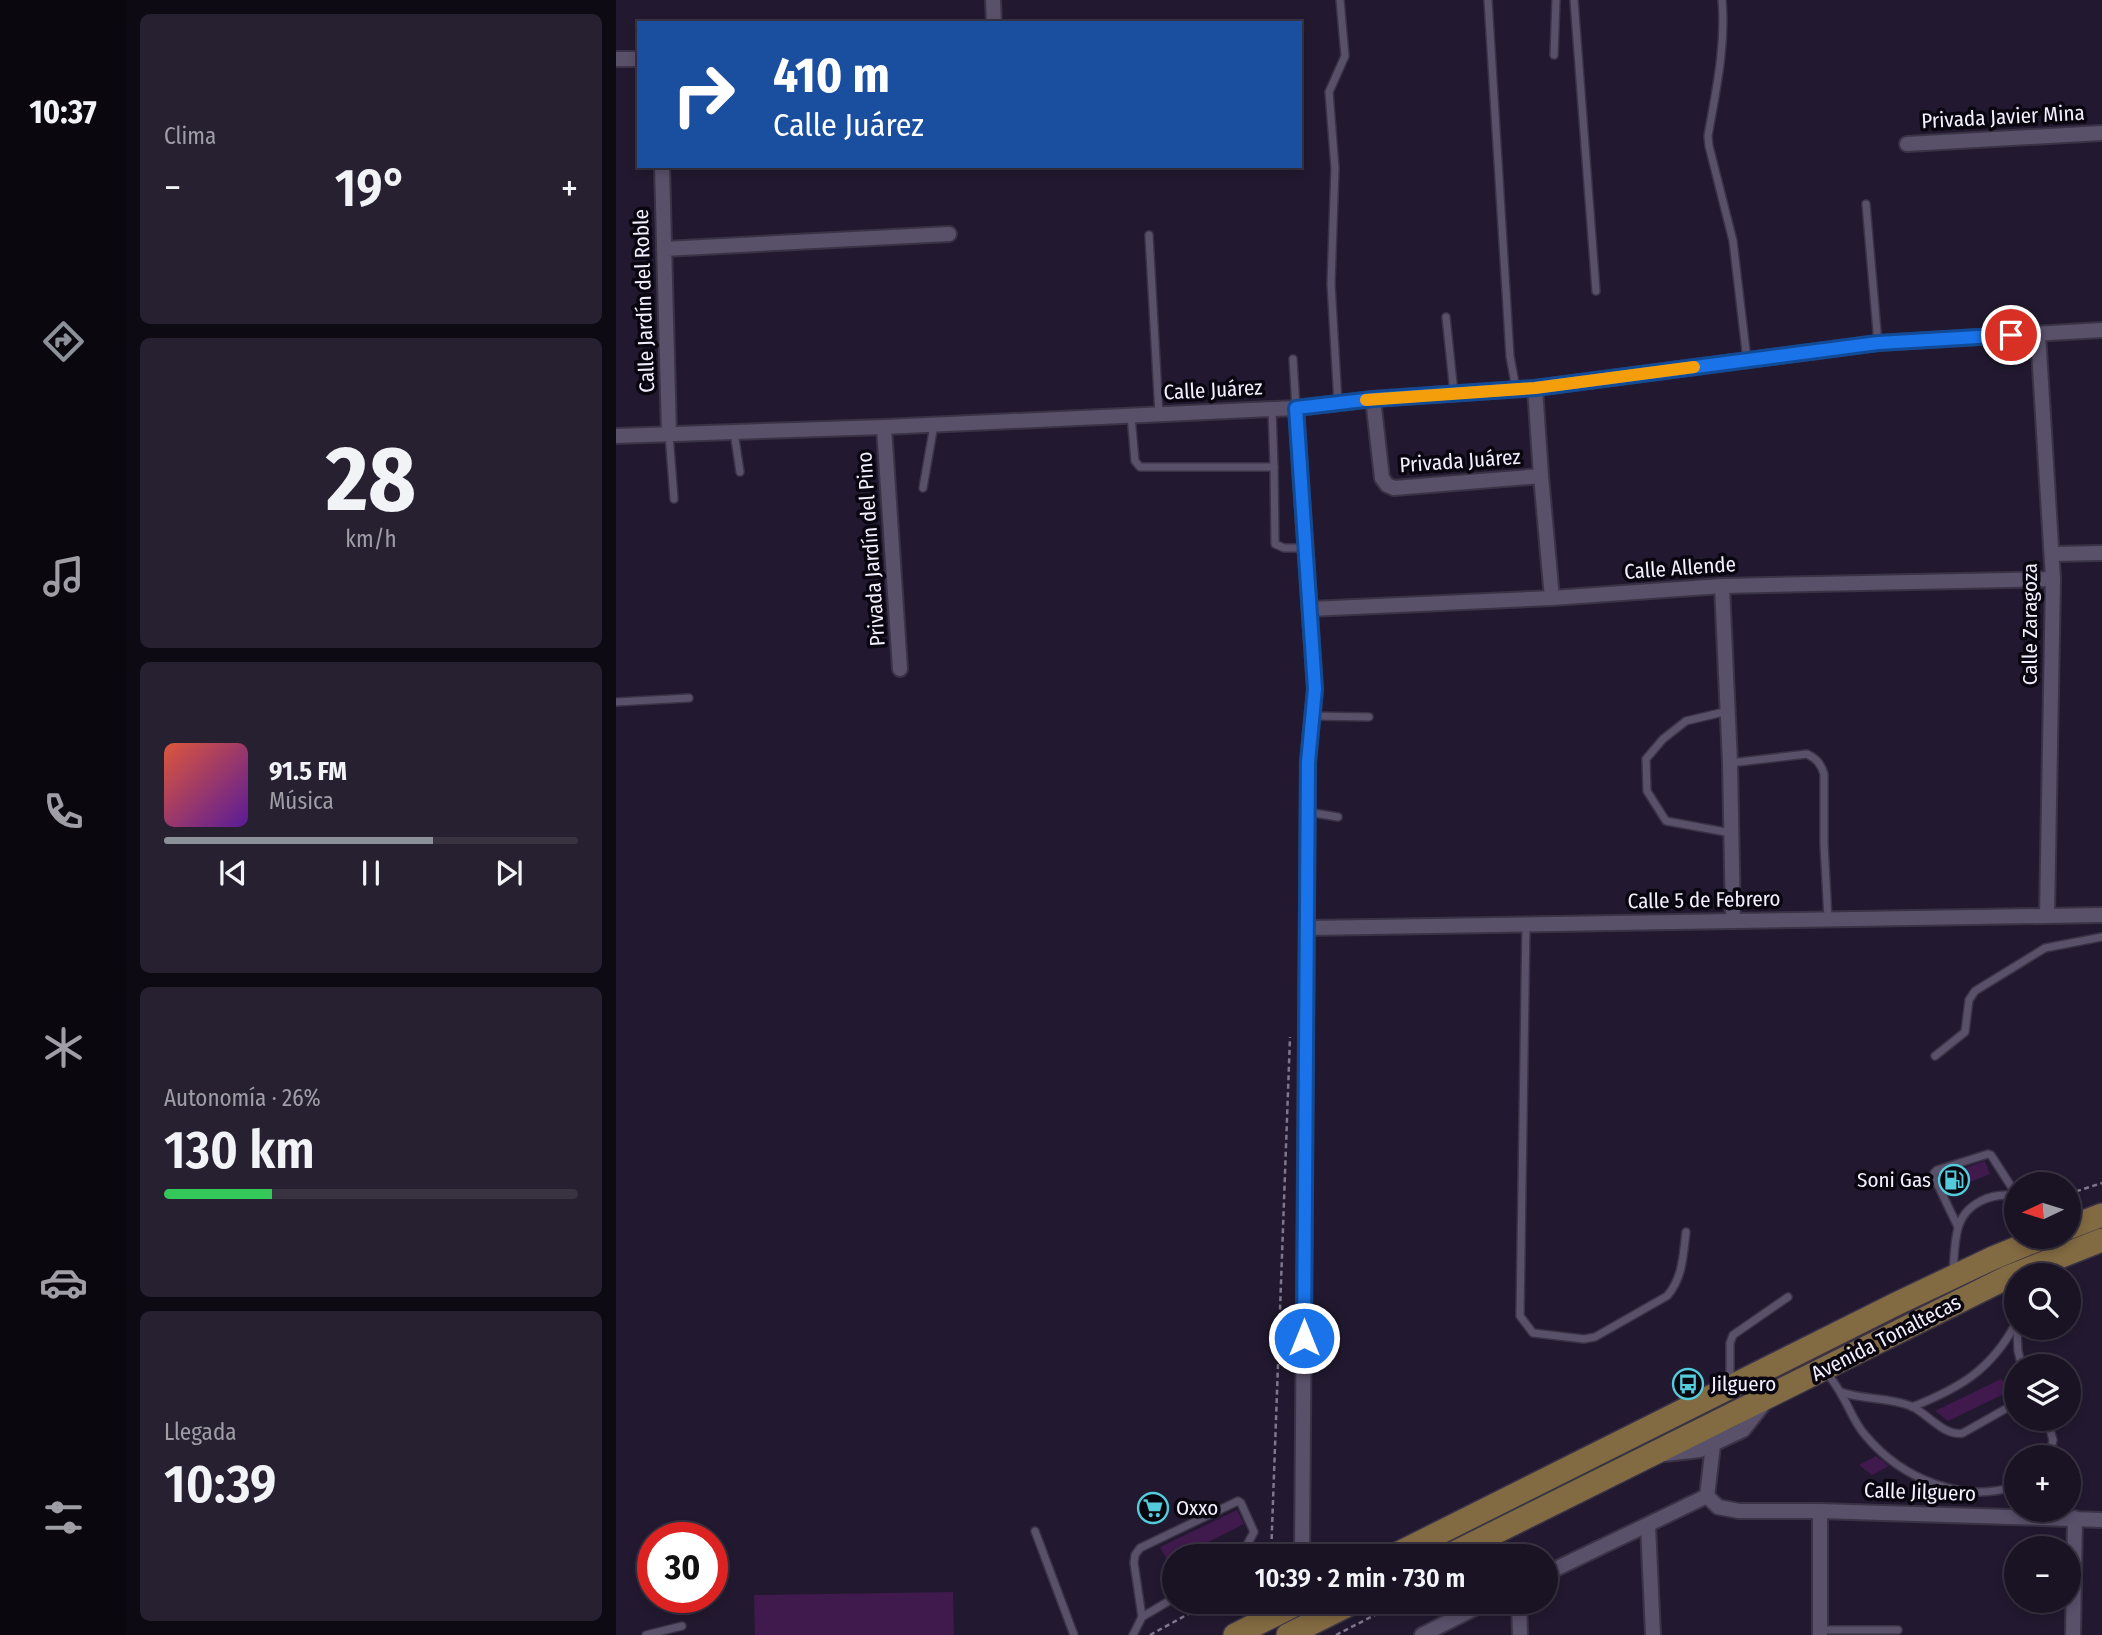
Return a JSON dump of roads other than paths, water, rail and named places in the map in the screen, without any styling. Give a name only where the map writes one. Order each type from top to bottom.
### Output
[{"type":"main road","points":[[2081,1222],[2102,1215]]},
{"type":"main road","name":"Avenida Tonaltecas","points":[[2049,1263],[2102,1240]]},
{"type":"main road","name":"Avenida Tonaltecas","points":[[1417,1544],[1952,1278],[2016,1250]]},
{"type":"main road","name":"Avenida Tonaltecas","points":[[1472,1544],[2004,1279]]},
{"type":"main road","points":[[1235,1635],[1272,1614]]},
{"type":"main road","points":[[1288,1635],[1330,1614]]},
{"type":"street","points":[[993,0],[994,21]]},
{"type":"street","points":[[616,59],[637,58]]},
{"type":"street","name":"Privada Javier Mina","points":[[1907,144],[2102,133]]},
{"type":"street","name":"Calle Jardín del Roble","points":[[662,168],[669,434]]},
{"type":"street","points":[[664,248],[949,234]]},
{"type":"street","name":"Calle Juárez","points":[[616,436],[1296,408],[1373,399],[1535,388],[1878,343],[2102,330]]},
{"type":"street","name":"Calle Zaragoza","points":[[2038,334],[2053,579],[2047,915]]},
{"type":"street","points":[[1535,388],[1552,598]]},
{"type":"street","name":"Privada Juárez","points":[[1373,399],[1382,478],[1387,485],[1394,488],[1541,476]]},
{"type":"street","points":[[1296,408],[1315,689],[1308,762],[1302,1544]]},
{"type":"street","name":"Privada Jardín del Pino","points":[[884,427],[900,669]]},
{"type":"street","points":[[2052,554],[2102,553]]},
{"type":"street","name":"Calle Allende","points":[[1310,609],[1552,598],[1721,586],[2053,579]]},
{"type":"street","points":[[1721,586],[1730,763],[1733,921]]},
{"type":"street","name":"Calle 5 de Febrero","points":[[1307,928],[2102,915]]},
{"type":"street","points":[[1653,1455],[1700,1450],[1713,1445],[1747,1427],[1769,1397]]},
{"type":"street","points":[[1558,1568],[1707,1496],[1713,1445]]},
{"type":"street","name":"Calle Jilguero","points":[[1707,1496],[1718,1507],[1739,1511],[2004,1516]]},
{"type":"street","points":[[1820,1511],[1820,1632]]},
{"type":"street","name":"Calle Jilguero","points":[[2081,1518],[2102,1520]]},
{"type":"street","points":[[2073,1635],[2075,1522]]},
{"type":"street","points":[[1648,1525],[1653,1635]]},
{"type":"street","points":[[1422,1635],[1463,1614]]},
{"type":"street","points":[[1519,1614],[1520,1635]]},
{"type":"lane","points":[[1338,403],[1331,284],[1335,168],[1329,92],[1345,56],[1340,0]]},
{"type":"lane","points":[[1488,0],[1510,356],[1516,389]]},
{"type":"lane","points":[[1554,55],[1556,0]]},
{"type":"lane","points":[[1574,0],[1596,291]]},
{"type":"lane","points":[[1722,0],[1723,47],[1708,136],[1733,241],[1747,359]]},
{"type":"lane","points":[[1866,204],[1878,343]]},
{"type":"lane","points":[[1149,235],[1159,414]]},
{"type":"lane","points":[[1447,317],[1454,393]]},
{"type":"lane","points":[[1293,359],[1296,408]]},
{"type":"lane","points":[[1272,409],[1276,544],[1284,548],[1306,548]]},
{"type":"lane","points":[[1131,415],[1135,461],[1140,467],[1273,467]]},
{"type":"lane","points":[[923,488],[934,425]]},
{"type":"lane","points":[[734,432],[740,472]]},
{"type":"lane","points":[[669,434],[674,499]]},
{"type":"lane","points":[[616,702],[690,698]]},
{"type":"lane","points":[[1728,711],[1686,721],[1663,739],[1646,759],[1647,791],[1666,821],[1731,833]]},
{"type":"lane","points":[[1312,716],[1369,717]]},
{"type":"lane","points":[[1730,763],[1807,754],[1821,765],[1824,774],[1828,919]]},
{"type":"lane","points":[[1308,812],[1338,817]]},
{"type":"lane","points":[[1526,924],[1520,1316],[1533,1333],[1584,1339],[1595,1337],[1667,1296],[1675,1287],[1680,1274],[1686,1232]]},
{"type":"lane","points":[[1934,1056],[1965,1032],[1969,1000],[1975,991],[2045,948],[2102,937]]},
{"type":"lane","points":[[1958,1227],[1934,1172],[1988,1154],[2004,1176]]},
{"type":"lane","points":[[1952,1278],[1958,1227],[1967,1211],[1981,1200],[2004,1195]]},
{"type":"lane","points":[[1731,1387],[1730,1343],[1733,1335],[1788,1297]]},
{"type":"lane","points":[[1912,1407],[1943,1394],[1973,1376],[2005,1340]]},
{"type":"lane","points":[[1825,1368],[1866,1437],[1913,1473],[1942,1487],[1968,1493],[2004,1489]]},
{"type":"lane","points":[[1841,1392],[1912,1407],[1953,1434],[1958,1434],[2004,1409]]},
{"type":"lane","points":[[1142,1617],[1134,1563],[1140,1548],[1238,1501],[1254,1532],[1248,1544]]},
{"type":"lane","points":[[1035,1531],[1074,1635]]},
{"type":"lane","points":[[1133,1635],[1142,1617],[1162,1605]]},
{"type":"lane","points":[[646,1635],[682,1626]]},
{"type":"lane","points":[[1820,1632],[1898,1630]]},
{"type":"place","name":"Soni Gas","points":[[1954,1180]]},
{"type":"place","name":"Jilguero","points":[[1688,1384]]},
{"type":"place","name":"Oxxo","points":[[1153,1508]]}]
